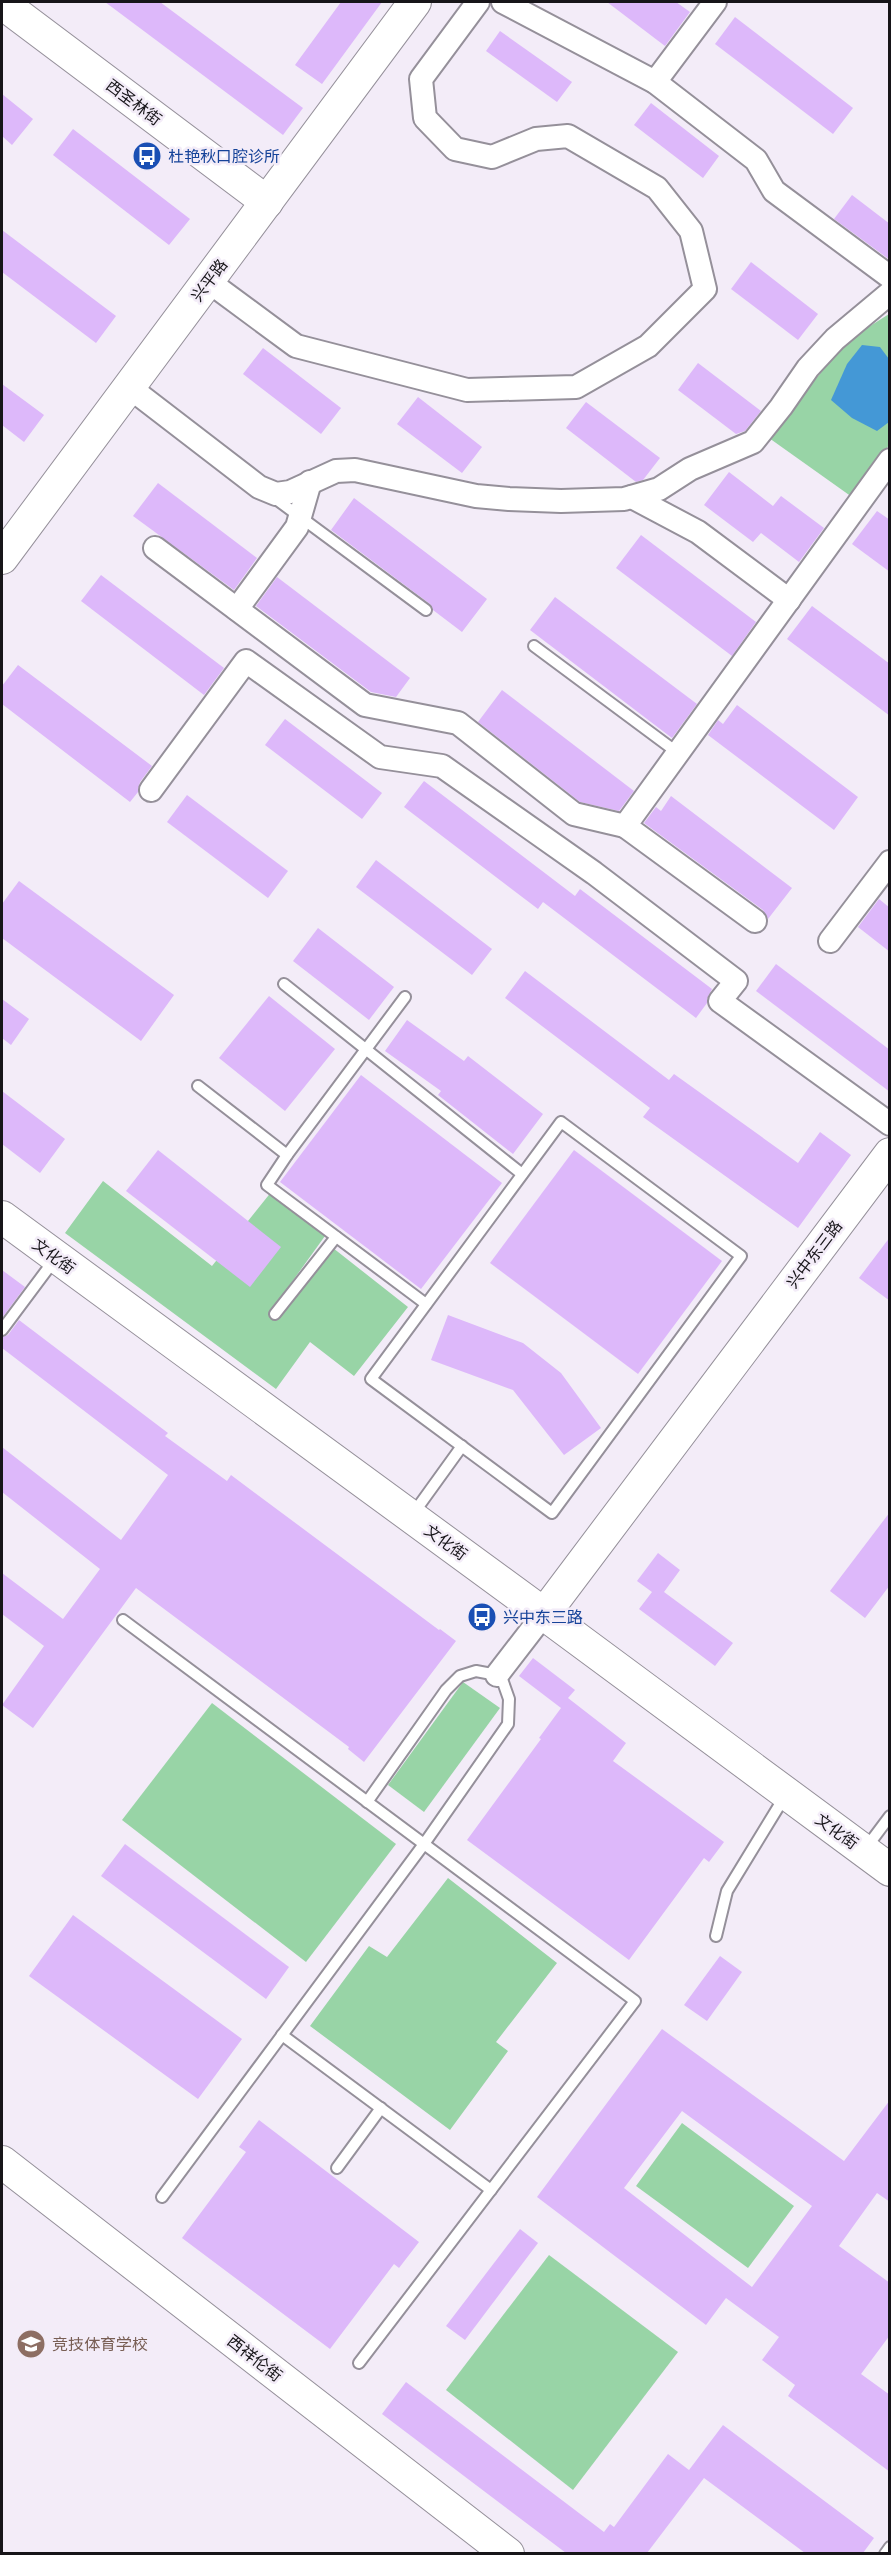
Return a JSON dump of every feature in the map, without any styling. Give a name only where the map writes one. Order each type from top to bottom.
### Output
[{"type":"street","name":"兴平路","points":[[2,558],[415,2]]},
{"type":"street","points":[[208,281],[296,346],[467,390],[576,387],[648,346],[705,289],[692,231],[657,188],[568,136],[536,139],[492,157],[455,149],[425,118],[421,79],[478,2]]},
{"type":"street","points":[[503,2],[656,82],[756,160],[774,191],[890,277]]},
{"type":"street","points":[[656,82],[715,2]]},
{"type":"street","name":"西圣林街","points":[[2,3],[267,202]]},
{"type":"street","points":[[129,387],[259,487],[276,494],[290,492],[336,471],[355,470],[476,496],[561,501],[632,497],[659,489],[690,469],[753,442],[814,361],[835,339],[890,293]]},
{"type":"street","points":[[625,826],[890,460]]},
{"type":"street","points":[[237,609],[297,527],[310,482]]},
{"type":"street","points":[[632,497],[698,532],[789,600]]},
{"type":"street","points":[[155,548],[365,705],[458,723],[574,814],[625,826],[755,921]]},
{"type":"street","points":[[151,790],[246,661],[380,757],[442,766],[594,873],[736,981],[720,1001],[890,1124]]},
{"type":"street","points":[[830,940],[890,862]]},
{"type":"street","name":"兴中东三路","points":[[544,1614],[890,1154]]},
{"type":"street","name":"文化街","points":[[2,1217],[890,1870]]},
{"type":"street","points":[[497,1675],[544,1614]]},
{"type":"street","name":"西祥伦街","points":[[2,2162],[508,2553]]},
{"type":"lane","points":[[259,487],[426,610]]},
{"type":"lane","points":[[534,646],[678,753]]},
{"type":"lane","points":[[284,984],[522,1174]]},
{"type":"lane","points":[[405,997],[267,1185],[426,1304]]},
{"type":"lane","points":[[198,1086],[287,1155]]},
{"type":"lane","points":[[561,1122],[741,1256],[552,1513],[371,1379],[426,1304],[561,1122]]},
{"type":"lane","points":[[275,1314],[336,1237]]},
{"type":"lane","points":[[2,1330],[56,1257]]},
{"type":"lane","points":[[411,1516],[462,1446]]},
{"type":"lane","points":[[123,1620],[635,2001],[359,2363]]},
{"type":"lane","points":[[162,2197],[424,1844],[508,1724],[509,1698],[503,1682],[497,1675],[476,1671],[460,1676],[446,1690],[367,1802]]},
{"type":"lane","points":[[716,1936],[727,1891],[787,1794]]},
{"type":"lane","points":[[864,1851],[890,1816]]},
{"type":"lane","points":[[282,2035],[491,2190]]},
{"type":"lane","points":[[337,2168],[381,2108]]},
{"type":"lane","points":[[885,2553],[890,2547]]},
{"type":"green space","points":[[889,314],[889,445],[852,497],[769,438],[845,342]]},
{"type":"green space","points":[[103,1181],[212,1266],[276,1186],[330,1229],[271,1311],[280,1317],[333,1248],[408,1307],[354,1376],[310,1342],[276,1389],[65,1233]]},
{"type":"green space","points":[[463,1682],[500,1708],[424,1812],[388,1785]]},
{"type":"green space","points":[[212,1703],[396,1844],[306,1962],[122,1820]]},
{"type":"green space","points":[[448,1878],[557,1963],[496,2042],[508,2051],[450,2130],[310,2026],[369,1946],[387,1957]]},
{"type":"green space","points":[[682,2123],[794,2206],[748,2268],[636,2186]]},
{"type":"green space","points":[[549,2255],[678,2352],[573,2490],[446,2390]]},
{"type":"water","points":[[862,345],[880,347],[889,359],[889,422],[877,431],[852,418],[831,400],[847,364]]},
{"type":"building","points":[[105,2],[160,2],[303,108],[283,135]]},
{"type":"building","points":[[341,2],[382,2],[322,84],[295,65]]},
{"type":"building","points":[[607,2],[676,2],[690,12],[665,46]]},
{"type":"building","points":[[735,17],[853,108],[833,134],[715,44]]},
{"type":"building","points":[[500,31],[572,82],[557,102],[486,51]]},
{"type":"building","points":[[2,94],[33,119],[12,145],[2,136]]},
{"type":"building","points":[[651,103],[719,156],[703,178],[634,125]]},
{"type":"building","points":[[73,129],[190,219],[169,245],[53,155]]},
{"type":"building","points":[[852,195],[890,224],[890,260],[834,219]]},
{"type":"building","points":[[2,230],[116,316],[96,343],[2,272]]},
{"type":"building","points":[[751,262],[818,314],[798,340],[731,289]]},
{"type":"building","points":[[263,348],[341,408],[321,434],[243,374]]},
{"type":"building","points":[[698,363],[761,411],[745,431],[736,434],[678,390]]},
{"type":"building","points":[[2,384],[44,415],[24,442],[2,425]]},
{"type":"building","points":[[418,397],[482,447],[462,473],[397,424]]},
{"type":"building","points":[[586,402],[660,458],[643,480],[636,482],[566,428]]},
{"type":"building","points":[[729,472],[773,506],[781,496],[824,528],[799,562],[761,533],[753,542],[704,505]]},
{"type":"building","points":[[158,483],[257,558],[234,590],[133,516]]},
{"type":"building","points":[[354,498],[487,599],[462,632],[433,610],[430,604],[331,530]]},
{"type":"building","points":[[877,511],[890,520],[890,572],[852,544]]},
{"type":"building","points":[[641,535],[756,622],[732,656],[616,568]]},
{"type":"building","points":[[101,575],[224,668],[204,695],[81,601]]},
{"type":"building","points":[[277,577],[410,678],[396,697],[371,692],[256,606]]},
{"type":"building","points":[[555,597],[697,704],[672,738],[530,630]]},
{"type":"building","points":[[812,606],[890,664],[890,716],[787,639]]},
{"type":"building","points":[[18,665],[152,766],[140,782],[138,792],[130,802],[2,704],[2,686]]},
{"type":"building","points":[[502,690],[634,791],[619,811],[580,802],[478,722]]},
{"type":"building","points":[[737,705],[858,797],[834,830],[708,735],[718,720],[723,724]]},
{"type":"building","points":[[285,719],[382,793],[362,819],[265,745]]},
{"type":"building","points":[[424,781],[575,896],[580,889],[712,989],[707,1003],[696,1018],[543,902],[538,909],[404,807]]},
{"type":"building","points":[[187,795],[288,871],[268,898],[167,822]]},
{"type":"building","points":[[671,796],[792,888],[768,919],[763,910],[644,823],[656,807],[661,811]]},
{"type":"building","points":[[376,860],[492,949],[472,975],[356,887]]},
{"type":"building","points":[[19,881],[174,995],[141,1041],[2,938],[2,904]]},
{"type":"building","points":[[879,899],[890,908],[890,952],[858,927]]},
{"type":"building","points":[[318,928],[394,987],[369,1020],[293,961]]},
{"type":"building","points":[[776,964],[890,1050],[890,1092],[756,991]]},
{"type":"building","points":[[525,971],[669,1080],[674,1074],[798,1163],[820,1132],[851,1155],[798,1228],[643,1117],[650,1108],[505,998]]},
{"type":"building","points":[[269,996],[335,1049],[285,1111],[219,1058]]},
{"type":"building","points":[[2,999],[29,1019],[11,1045],[2,1038]]},
{"type":"building","points":[[407,1020],[464,1061],[468,1056],[543,1114],[513,1154],[438,1095],[441,1091],[385,1051]]},
{"type":"building","points":[[361,1075],[502,1183],[421,1289],[280,1182]]},
{"type":"building","points":[[2,1091],[65,1139],[40,1173],[2,1144]]},
{"type":"building","points":[[158,1150],[281,1247],[250,1287],[126,1191]]},
{"type":"building","points":[[574,1150],[722,1261],[638,1374],[490,1263]]},
{"type":"building","points":[[890,1237],[890,1301],[859,1278]]},
{"type":"building","points":[[2,1270],[25,1287],[2,1318]]},
{"type":"building","points":[[448,1315],[523,1343],[561,1373],[601,1428],[564,1455],[513,1390],[431,1360]]},
{"type":"building","points":[[19,1320],[168,1433],[165,1436],[227,1481],[231,1475],[456,1641],[364,1762],[348,1749],[349,1747],[136,1588],[33,1728],[2,1705],[44,1646],[2,1614],[2,1573],[63,1619],[100,1569],[2,1492],[2,1447],[121,1540],[168,1475],[2,1348],[2,1337],[8,1335]]},
{"type":"building","points":[[890,1512],[890,1585],[865,1618],[830,1591]]},
{"type":"building","points":[[658,1553],[680,1570],[664,1592],[733,1643],[715,1666],[639,1609],[652,1592],[637,1581]]},
{"type":"building","points":[[533,1658],[575,1690],[568,1698],[626,1743],[613,1761],[724,1842],[709,1862],[704,1858],[629,1960],[467,1840],[561,1708],[519,1676]]},
{"type":"building","points":[[125,1844],[289,1967],[266,1999],[101,1876]]},
{"type":"building","points":[[73,1915],[242,2039],[198,2099],[29,1976]]},
{"type":"building","points":[[720,1956],[742,1972],[707,2021],[684,2005]]},
{"type":"building","points":[[662,2029],[844,2161],[890,2100],[890,2202],[877,2193],[839,2246],[890,2283],[890,2335],[861,2374],[890,2395],[890,2472],[788,2396],[795,2385],[762,2360],[779,2337],[726,2298],[706,2325],[537,2197]],"holes":[[[682,2111],[812,2206],[752,2287],[624,2188]]]},
{"type":"building","points":[[259,2120],[419,2242],[399,2268],[394,2264],[330,2349],[182,2238],[246,2152],[239,2147]]},
{"type":"building","points":[[520,2229],[538,2243],[465,2340],[446,2326]]},
{"type":"building","points":[[406,2382],[604,2532],[610,2524],[614,2527],[668,2454],[689,2470],[723,2425],[874,2538],[863,2553],[805,2553],[704,2478],[647,2553],[566,2553],[382,2414]]},
{"type":"place","name":"杜艳秋口腔诊所","points":[[147,156]]},
{"type":"place","name":"兴中东三路","points":[[482,1617]]},
{"type":"place","name":"竞技体育学校","points":[[31,2344]]}]
